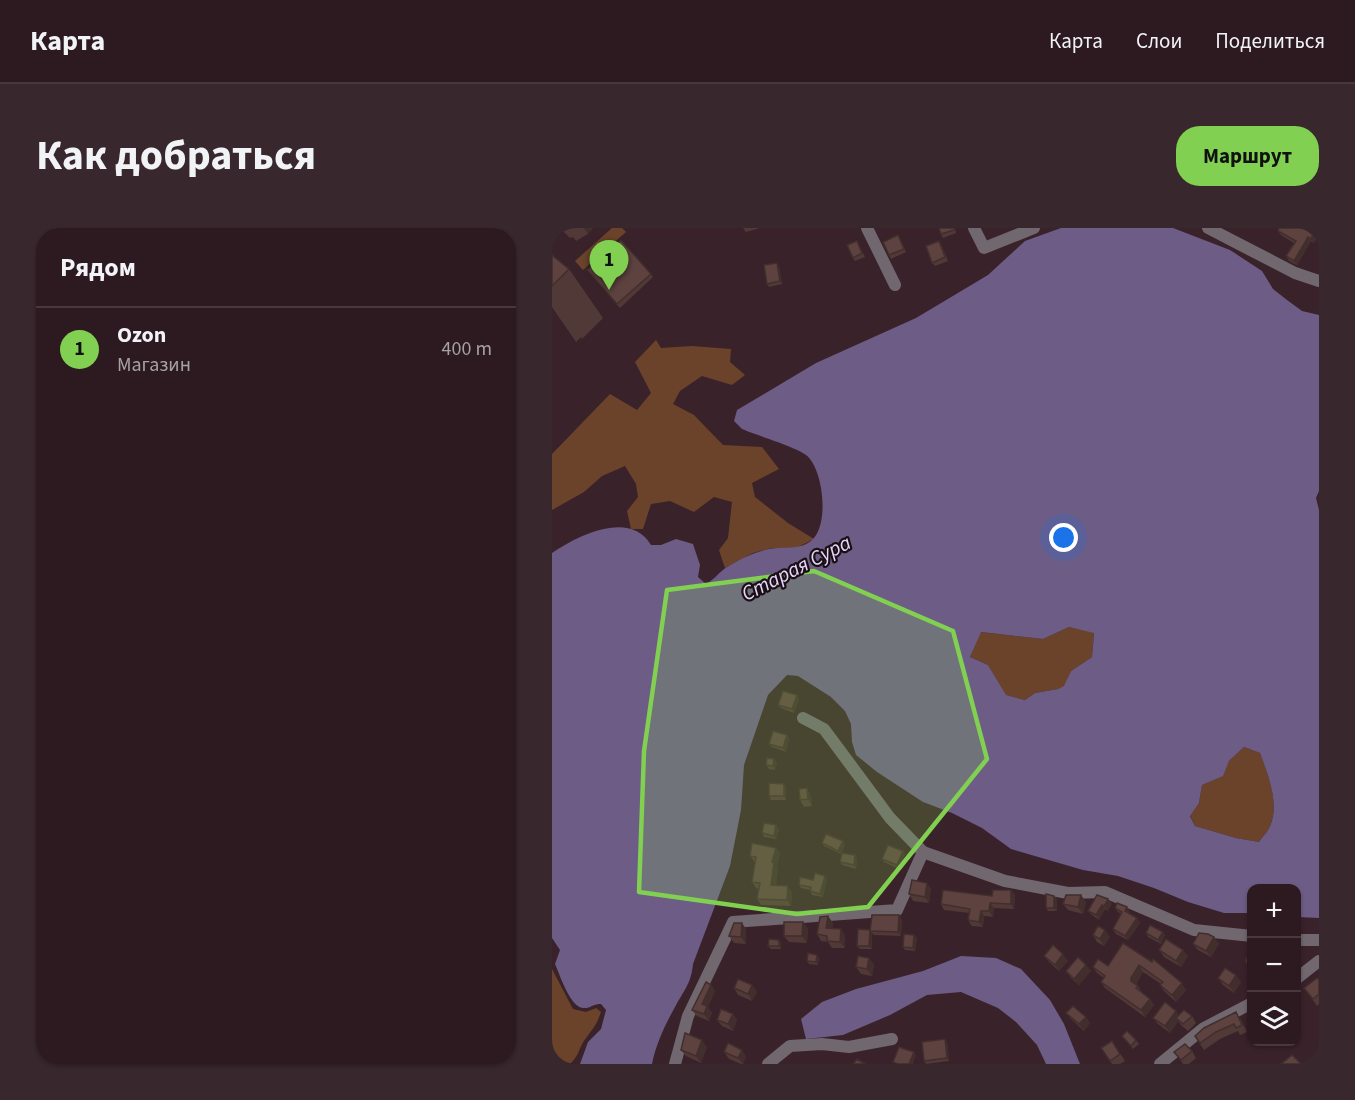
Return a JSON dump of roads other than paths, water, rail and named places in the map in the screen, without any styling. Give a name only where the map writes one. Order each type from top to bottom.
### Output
[{"type":"street","points":[[867,228],[895,285]]},
{"type":"street","points":[[974,228],[984,248],[1034,228]]},
{"type":"street","points":[[1208,228],[1295,273],[1319,281]]},
{"type":"street","points":[[803,718],[824,729],[890,818],[922,852],[1005,881],[1068,893],[1106,892],[1194,930],[1247,936]]},
{"type":"street","points":[[675,1064],[688,1017],[733,922],[897,910],[922,852]]},
{"type":"street","points":[[1301,940],[1319,939]]},
{"type":"street","points":[[1301,975],[1319,961]]},
{"type":"street","points":[[1161,1064],[1204,1028],[1247,1005]]},
{"type":"street","points":[[768,1064],[790,1046],[822,1044],[849,1047],[892,1039]]},
{"type":"water","name":"Старая Сура","points":[[1061,228],[1173,228],[1230,250],[1262,271],[1273,289],[1302,311],[1319,315],[1319,491],[1316,498],[1319,510],[1319,918],[1301,917],[1301,884],[1247,884],[1247,913],[1224,913],[1118,876],[1083,870],[1011,849],[982,828],[923,802],[877,772],[856,755],[852,742],[851,724],[845,711],[831,697],[798,676],[787,675],[768,695],[744,765],[741,810],[730,866],[693,964],[689,982],[664,1028],[652,1064],[580,1064],[588,1042],[601,1029],[606,1010],[601,1004],[585,1008],[578,1006],[566,990],[555,964],[560,950],[552,938],[552,553],[575,540],[603,529],[617,527],[630,529],[642,534],[651,545],[661,545],[676,539],[693,544],[700,565],[698,577],[706,584],[727,567],[753,554],[769,549],[802,546],[812,540],[821,522],[822,496],[817,472],[812,462],[806,455],[794,448],[742,429],[734,421],[737,410],[816,363],[916,318],[988,275],[1025,241]],"holes":[[[1069,627],[1094,633],[1092,657],[1071,671],[1064,686],[1035,693],[1025,700],[1006,695],[988,665],[970,657],[981,632],[1043,639]],[[1244,747],[1260,753],[1269,780],[1274,808],[1270,826],[1259,842],[1195,826],[1190,816],[1199,803],[1202,785],[1223,776],[1229,761]]]},
{"type":"water","points":[[961,956],[996,958],[1021,969],[1050,1000],[1064,1024],[1080,1064],[1046,1064],[1037,1045],[1016,1022],[998,1008],[961,992],[927,995],[890,1015],[843,1035],[806,1039],[801,1019],[822,1002],[856,989],[923,971]]},
{"type":"place","name":"Ozon","points":[[609,290]]}]
